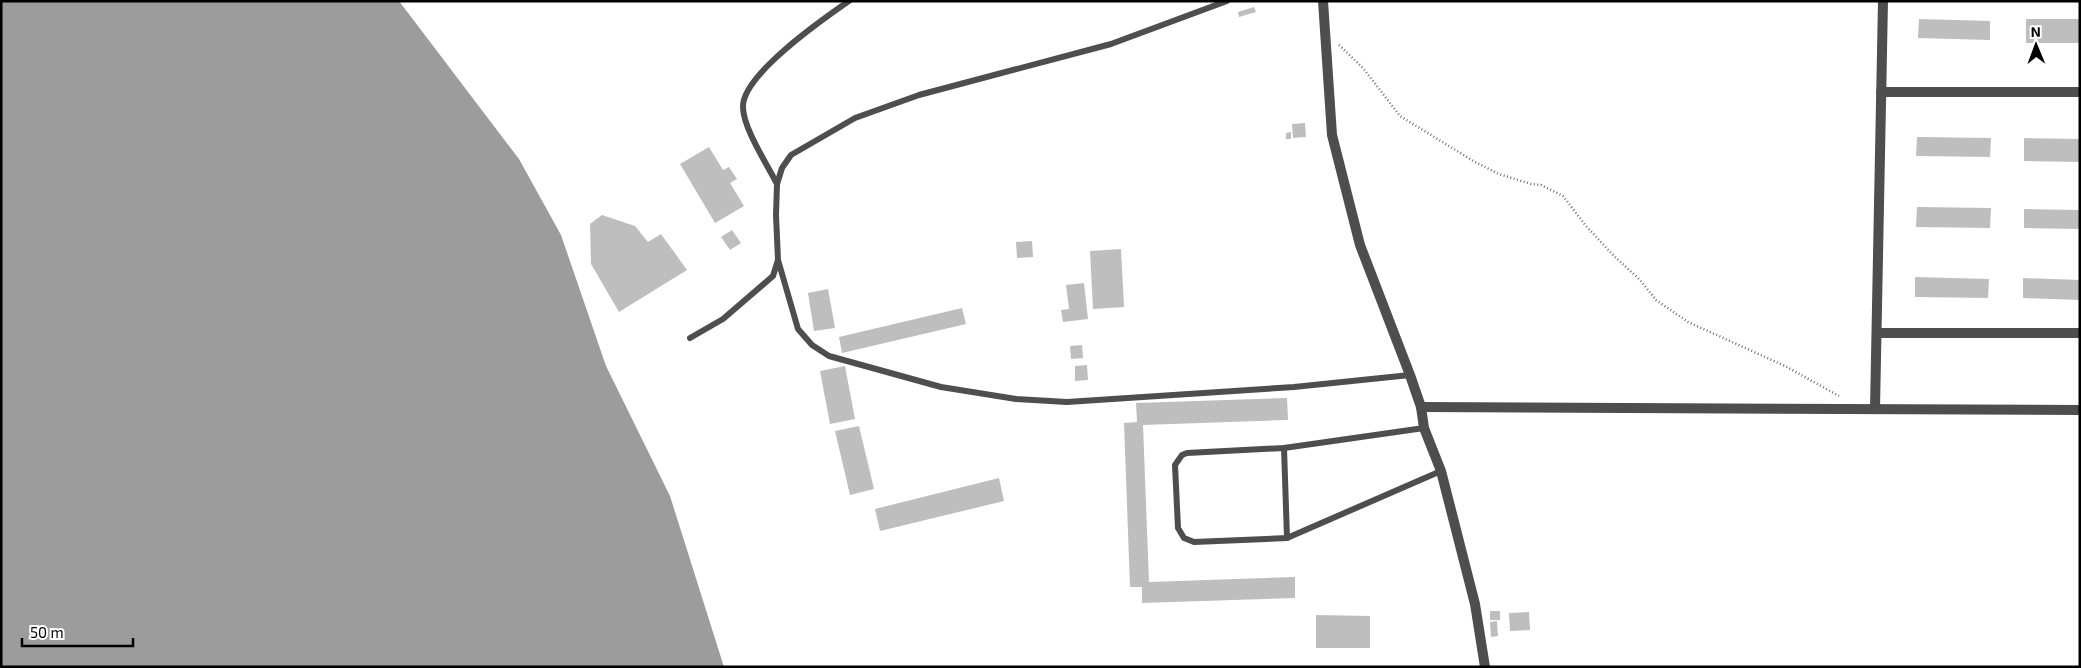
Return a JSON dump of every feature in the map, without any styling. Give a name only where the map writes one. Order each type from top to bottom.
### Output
[{"type":"street","points":[[1323,1],[1332,135],[1360,245],[1410,375],[1424,428],[1441,472],[1475,604],[1485,667]]},
{"type":"street","points":[[1876,409],[1883,1]]},
{"type":"street","points":[[1881,92],[2080,92]]},
{"type":"street","points":[[1877,333],[2080,333]]},
{"type":"street","points":[[1420,407],[2080,410]]},
{"type":"lane","points":[[777,184],[745,122],[743,106],[747,92],[766,67],[801,35],[849,1]]},
{"type":"lane","points":[[1226,1],[1112,44],[918,94],[855,118],[791,155],[782,168],[777,184],[776,215],[778,260],[798,329],[812,345],[829,356],[941,387],[1016,399],[1067,402],[1294,387],[1410,375]]},
{"type":"lane","points":[[690,338],[724,319],[766,283],[773,276],[778,260]]},
{"type":"lane","points":[[1424,428],[1284,448],[1193,452],[1182,456],[1175,465],[1178,528],[1184,538],[1194,542],[1287,538],[1441,472]]},
{"type":"lane","points":[[1284,448],[1287,538]]},
{"type":"path","points":[[1325,31],[1363,68],[1400,116],[1483,166],[1531,184],[1541,185],[1563,196],[1586,226],[1640,280],[1656,300],[1688,322],[1785,366],[1862,409]]},
{"type":"shaded area","points":[[1,1],[399,1],[519,159],[561,235],[606,366],[670,496],[724,667],[1,667]]},
{"type":"building","points":[[1254,7],[1256,12],[1239,17],[1238,12]]},
{"type":"building","points":[[1919,19],[1990,21],[1990,40],[1918,38]]},
{"type":"building","points":[[2026,19],[2080,19],[2080,43],[2026,43]]},
{"type":"building","points":[[1305,123],[1306,137],[1293,138],[1292,124]]},
{"type":"building","points":[[1291,132],[1291,139],[1286,139],[1286,133]]},
{"type":"building","points":[[1917,137],[1991,138],[1990,157],[1916,156]]},
{"type":"building","points":[[2024,138],[2080,139],[2080,162],[2024,161]]},
{"type":"building","points":[[709,147],[723,170],[729,167],[737,179],[730,183],[744,206],[715,223],[680,164]]},
{"type":"building","points":[[1917,207],[1991,208],[1990,228],[1916,227]]},
{"type":"building","points":[[2024,209],[2080,210],[2080,229],[2024,228]]},
{"type":"building","points":[[602,215],[635,226],[648,242],[661,234],[687,270],[619,312],[591,264],[590,224]]},
{"type":"building","points":[[732,230],[741,243],[730,250],[721,237]]},
{"type":"building","points":[[1032,241],[1033,257],[1017,258],[1016,242]]},
{"type":"building","points":[[1121,249],[1124,307],[1093,309],[1090,251]]},
{"type":"building","points":[[1915,277],[1989,279],[1988,298],[1915,297]]},
{"type":"building","points":[[2023,278],[2080,280],[2080,300],[2023,298]]},
{"type":"building","points":[[1084,283],[1088,319],[1063,322],[1061,310],[1069,309],[1066,285]]},
{"type":"building","points":[[828,289],[835,328],[814,331],[808,293]]},
{"type":"building","points":[[962,308],[966,324],[842,353],[839,337]]},
{"type":"building","points":[[1082,345],[1083,358],[1071,359],[1070,346]]},
{"type":"building","points":[[1087,365],[1088,380],[1075,381],[1075,366]]},
{"type":"building","points":[[845,366],[855,419],[830,424],[820,371]]},
{"type":"building","points":[[1287,398],[1288,420],[1143,425],[1149,582],[1295,577],[1295,598],[1142,603],[1142,587],[1130,587],[1124,423],[1137,422],[1136,403]]},
{"type":"building","points":[[859,426],[874,489],[850,495],[835,431]]},
{"type":"building","points":[[999,478],[1004,501],[880,531],[875,509]]},
{"type":"building","points":[[1490,611],[1500,611],[1500,620],[1490,620]]},
{"type":"building","points":[[1529,612],[1530,630],[1510,631],[1509,613]]},
{"type":"building","points":[[1316,615],[1370,616],[1370,648],[1316,648]]},
{"type":"building","points":[[1497,621],[1498,636],[1491,637],[1490,622]]}]
